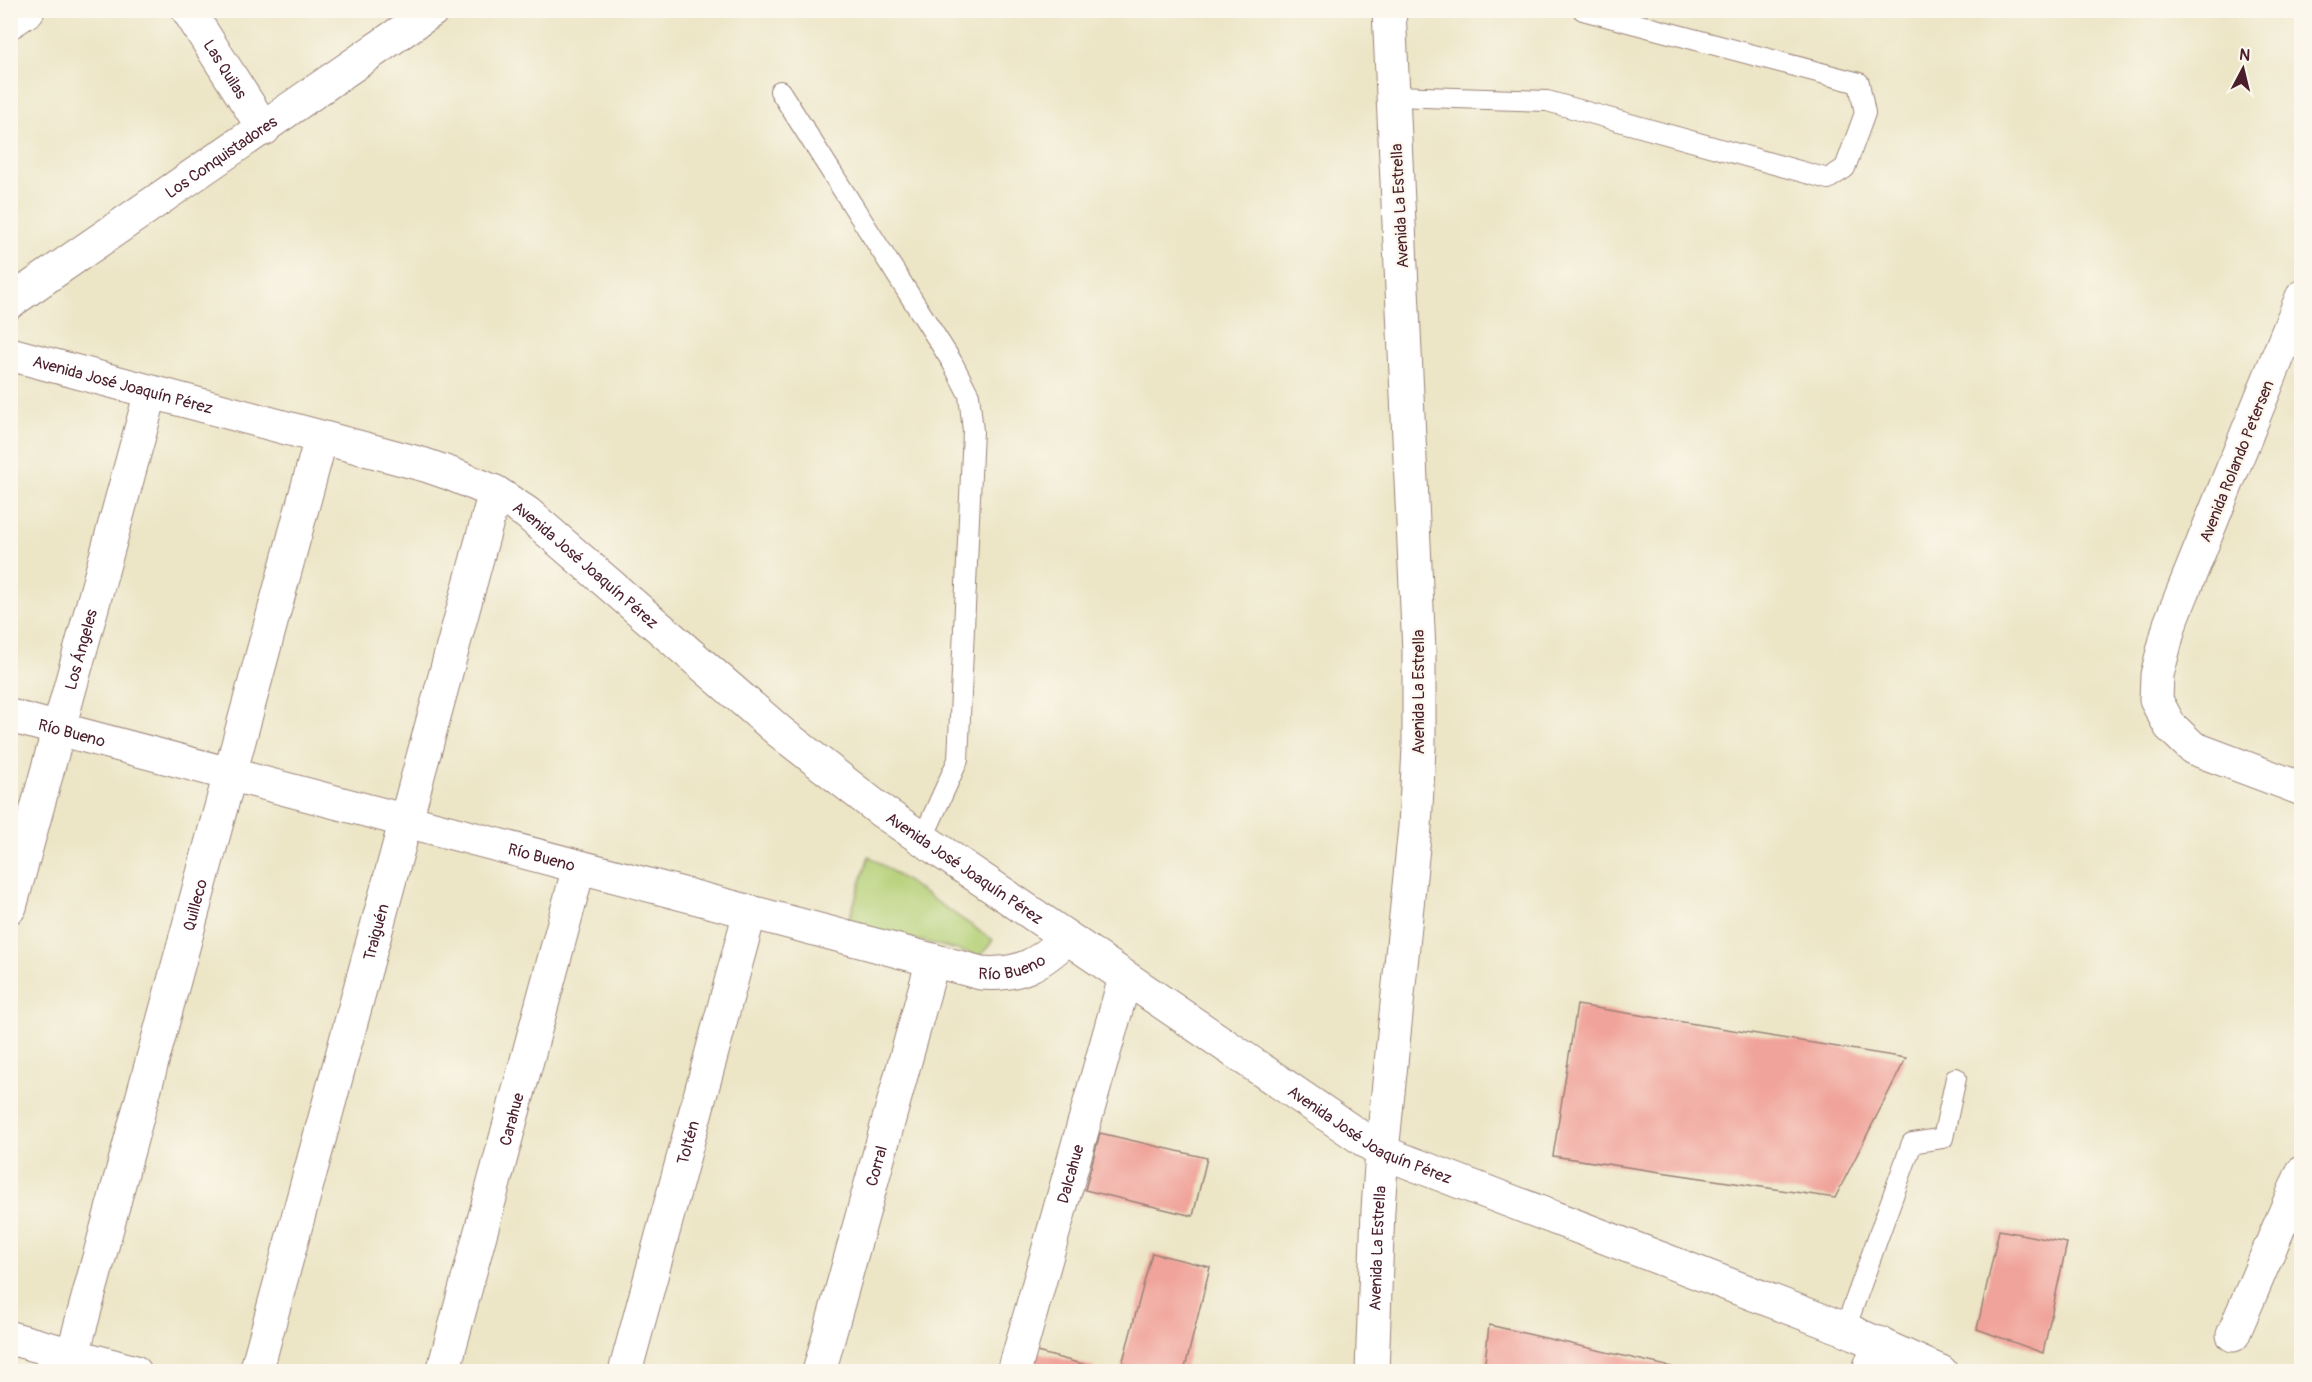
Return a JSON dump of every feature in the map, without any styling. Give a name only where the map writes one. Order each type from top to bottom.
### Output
[{"type":"street","points":[[10,22],[28,10]]},
{"type":"street","name":"Las Quilas","points":[[188,10],[264,129]]},
{"type":"street","name":"Los Conquistadores","points":[[10,302],[264,129],[433,10]]},
{"type":"street","name":"Avenida La Estrella","points":[[1372,1371],[1382,1152],[1411,872],[1419,738],[1419,651],[1389,10]]},
{"type":"street","name":"Avenida Rolando Petersen","points":[[2301,297],[2170,624],[2157,675],[2156,700],[2170,726],[2193,748],[2301,789]]},
{"type":"street","name":"Avenida José Joaquín Pérez","points":[[10,354],[425,465],[495,492],[545,526],[816,761],[922,840],[1382,1152],[1845,1329],[1873,1357],[1941,1371]]},
{"type":"street","name":"Los Ángeles","points":[[10,907],[151,392]]},
{"type":"street","name":"Quilleco","points":[[70,1363],[321,438]]},
{"type":"street","name":"Traiguén","points":[[256,1371],[495,492]]},
{"type":"street","name":"Río Bueno","points":[[10,716],[981,973],[1012,972],[1033,966],[1051,954],[1067,938]]},
{"type":"street","name":"Carahue","points":[[442,1371],[579,867]]},
{"type":"street","name":"Toltén","points":[[625,1371],[750,912]]},
{"type":"street","name":"Corral","points":[[819,1371],[933,960]]},
{"type":"street","name":"Dalcahue","points":[[1014,1371],[1125,978]]},
{"type":"street","points":[[2233,1335],[2301,1173]]},
{"type":"street","points":[[10,1338],[70,1363],[135,1371]]},
{"type":"lane","points":[[1393,96],[1547,101],[1828,178],[1845,168],[1865,113],[1859,83],[1583,10]]},
{"type":"lane","points":[[780,91],[952,362],[969,395],[973,431],[958,760],[922,840]]},
{"type":"lane","points":[[1845,1329],[1912,1143],[1943,1138],[1956,1078]]},
{"type":"green space","points":[[869,856],[993,940],[981,956],[848,923]]},
{"type":"building","points":[[1577,1005],[1906,1058],[1835,1198],[1553,1156]]},
{"type":"building","points":[[1100,1133],[1207,1158],[1193,1216],[1085,1190]]},
{"type":"building","points":[[1999,1230],[2067,1243],[2043,1353],[1977,1329]]},
{"type":"building","points":[[1152,1253],[1210,1267],[1184,1372],[1138,1372],[1121,1368]]},
{"type":"building","points":[[1489,1325],[1689,1371],[1689,1372],[1484,1372]]},
{"type":"building","points":[[1033,1351],[1094,1367],[1093,1372],[1028,1372]]}]
